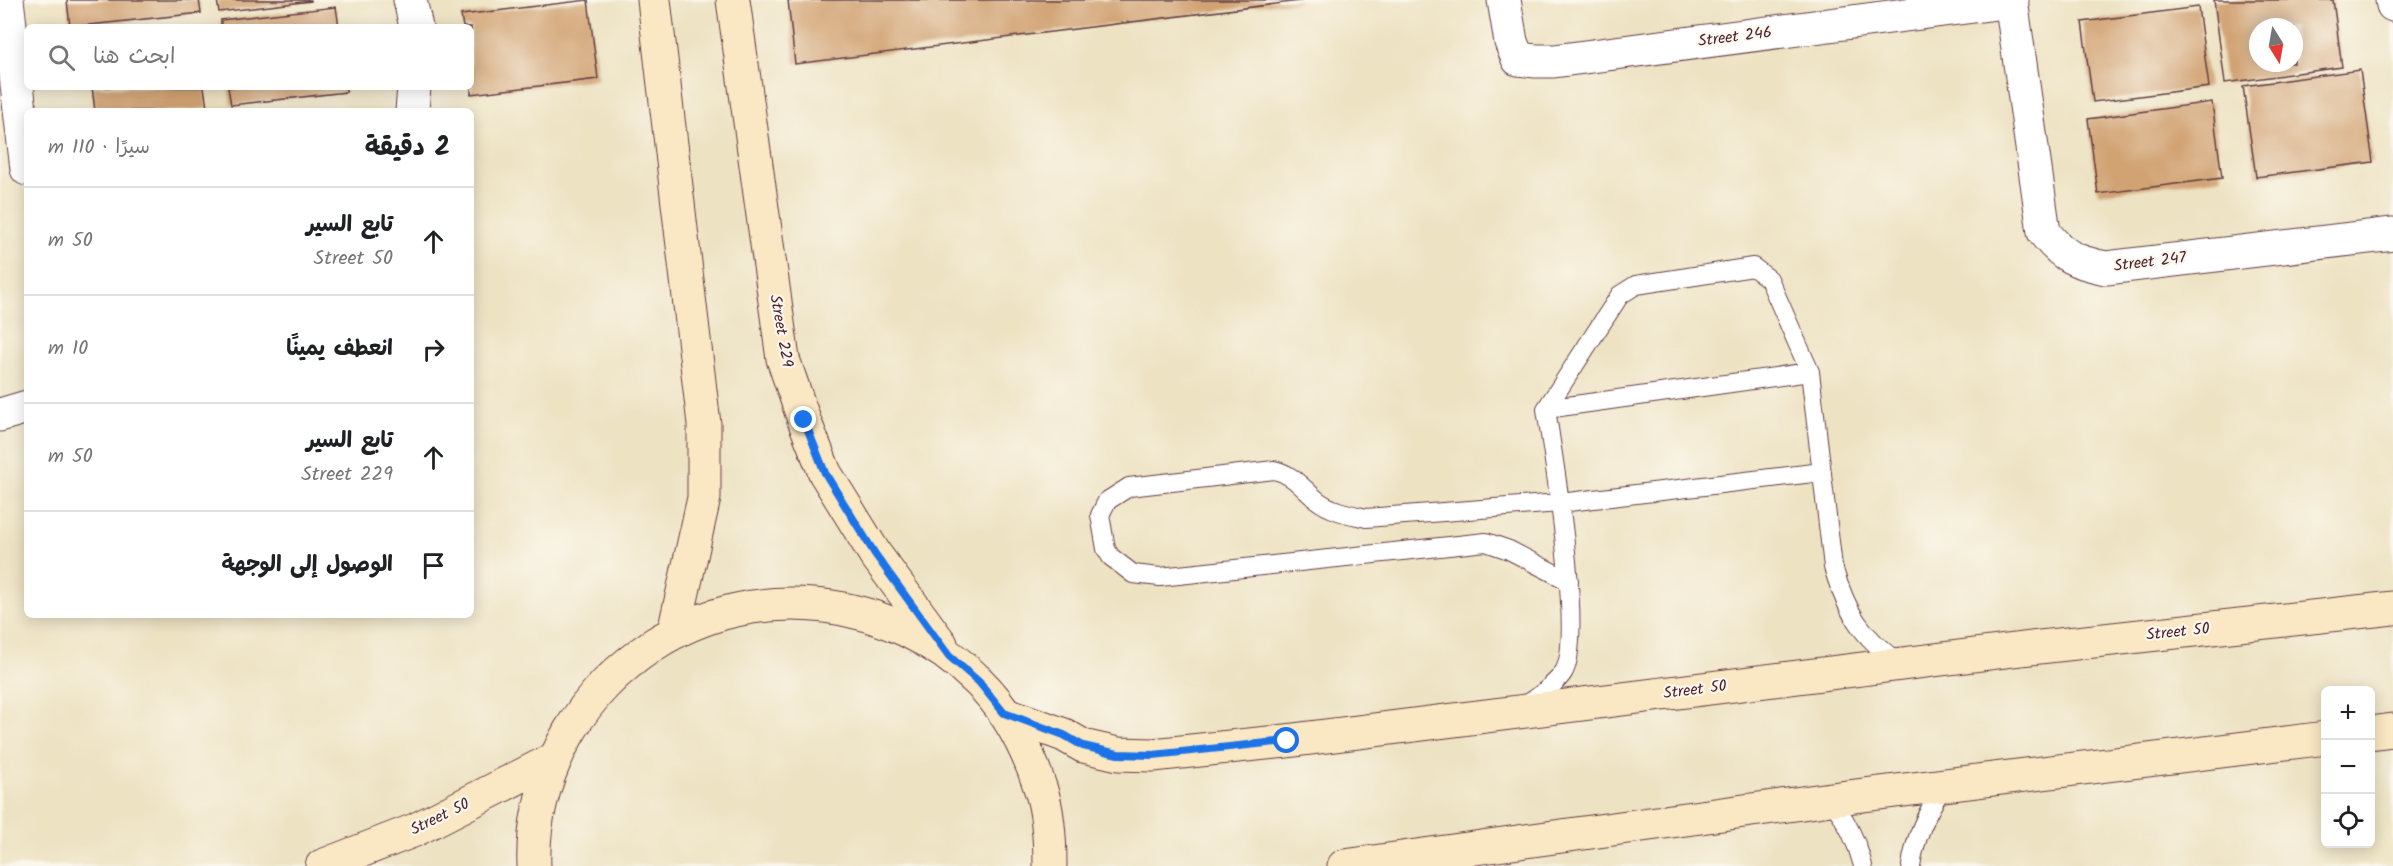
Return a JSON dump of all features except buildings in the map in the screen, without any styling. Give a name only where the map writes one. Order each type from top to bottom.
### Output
[{"type":"main road","points":[[654,0],[704,424],[704,498],[674,632]]},
{"type":"main road","name":"Street 229","points":[[733,0],[783,359],[825,473],[875,554],[949,656]]},
{"type":"main road","points":[[534,866],[533,851],[540,804],[554,759],[584,708],[625,664],[674,632],[719,614],[757,606],[815,604],[863,613],[908,631],[949,656],[979,682],[1004,713],[1026,750],[1042,792],[1050,835],[1050,866]]},
{"type":"main road","name":"Street 50","points":[[1004,713],[1064,735],[1083,746],[1118,754],[1153,755],[1287,741],[1902,664],[2393,608]]},
{"type":"main road","points":[[2375,732],[2393,730]]},
{"type":"main road","points":[[1344,866],[1831,799],[2321,738]]},
{"type":"main road","name":"Street 50","points":[[322,866],[415,830],[554,759]]},
{"type":"street","points":[[7,0],[24,144]]},
{"type":"street","points":[[410,0],[415,24]]},
{"type":"street","name":"Street 246","points":[[1504,0],[1511,42],[1518,58],[1536,61],[1554,61],[2011,1]]},
{"type":"street","points":[[2392,0],[2393,5]]},
{"type":"street","name":"Street 247","points":[[2011,1],[2044,232],[2057,249],[2078,262],[2106,268],[2393,234]]},
{"type":"street","points":[[412,108],[414,90]]},
{"type":"street","points":[[0,416],[24,408]]},
{"type":"lane","points":[[1516,712],[1540,695],[1564,672],[1571,641],[1569,581],[1546,409],[1620,295],[1627,289],[1636,285],[1743,267],[1753,267],[1769,279],[1810,372],[1833,567],[1847,609],[1862,631],[1884,652],[1902,664]]},
{"type":"lane","points":[[1546,409],[1810,372]]},
{"type":"lane","points":[[1569,581],[1509,550],[1486,542],[1144,577],[1133,574],[1111,557],[1106,549],[1100,515],[1107,501],[1129,487],[1274,470],[1285,473],[1318,501],[1338,512],[1366,518],[1560,503],[1822,472]]},
{"type":"lane","points":[[1911,866],[1918,836],[1928,809],[1944,785]]},
{"type":"lane","points":[[1831,799],[1847,822],[1859,849],[1863,866]]},
{"type":"route","points":[[804,420],[825,473],[875,554],[949,656],[979,682],[1004,713],[1064,735],[1083,746],[1118,754],[1153,755],[1287,741]]}]
